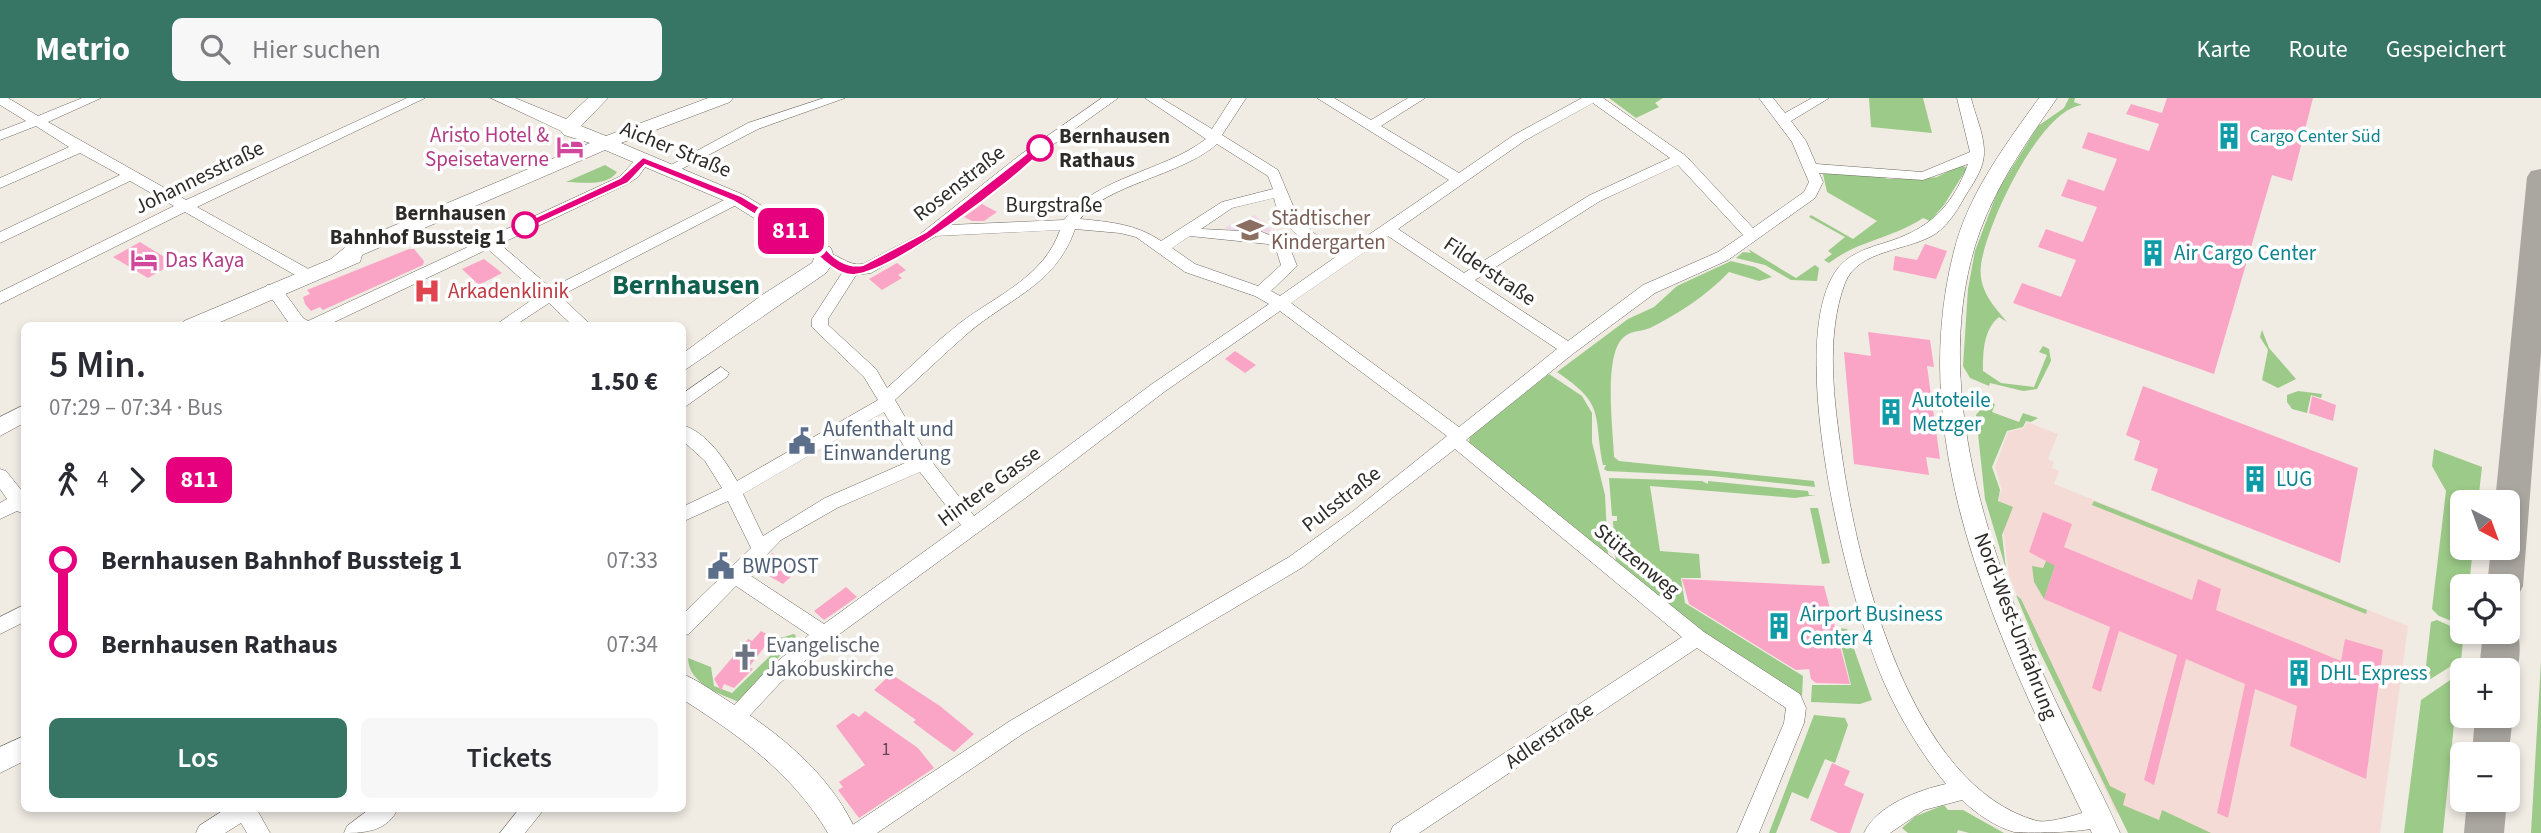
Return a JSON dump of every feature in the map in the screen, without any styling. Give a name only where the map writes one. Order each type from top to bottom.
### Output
[{"type":"main road","name":"Aicher Straße","points":[[500,98],[570,131],[737,199],[819,248],[825,257]]},
{"type":"main road","points":[[570,131],[575,118],[599,98]]},
{"type":"main road","points":[[200,322],[426,221],[469,206],[479,198],[601,144],[724,98]]},
{"type":"main road","name":"Nord-West-Umfahrung","points":[[2048,98],[1990,187],[1965,249],[1953,310],[1951,390],[1962,465],[1992,572],[2053,723],[2102,825]]},
{"type":"main road","points":[[640,128],[634,147],[643,160]]},
{"type":"main road","points":[[686,362],[769,300],[819,268],[825,257]]},
{"type":"main road","points":[[0,428],[21,415]]},
{"type":"main road","points":[[686,687],[735,718],[794,764],[843,833]]},
{"type":"main road","points":[[0,761],[21,750]]},
{"type":"street","points":[[0,136],[94,98]]},
{"type":"street","name":"Johannesstraße","points":[[0,299],[185,206],[418,98]]},
{"type":"street","points":[[667,171],[753,126],[838,98]]},
{"type":"street","name":"Rosenstraße","points":[[851,271],[866,268],[935,231],[1025,158],[1111,98]]},
{"type":"street","points":[[1152,98],[1273,173],[1289,218],[1306,235],[1350,256]]},
{"type":"street","points":[[686,513],[823,442],[887,400],[964,328],[1040,275],[1061,248],[1069,224],[1090,201],[1181,164],[1203,149],[1216,136],[1239,98]]},
{"type":"street","points":[[1324,98],[1460,180]]},
{"type":"street","points":[[1371,126],[1418,98]]},
{"type":"street","points":[[1593,98],[1681,159],[1752,235]]},
{"type":"street","name":"Hintere Gasse","points":[[735,718],[773,677],[823,635],[1158,388],[1519,138],[1593,98]]},
{"type":"street","points":[[1766,98],[1784,119],[1811,168],[1923,176],[1947,169],[1977,154]]},
{"type":"street","points":[[1784,119],[1822,98]]},
{"type":"street","points":[[1964,98],[1977,154],[1969,179],[1937,225],[1914,239],[1856,260],[1839,277],[1830,316],[1826,367],[1828,417],[1839,491],[1849,543],[1871,624],[1903,700],[1946,766],[1966,790],[2006,821],[2042,832],[2102,825]]},
{"type":"street","points":[[0,99],[80,148],[307,275]]},
{"type":"street","points":[[0,184],[80,148]]},
{"type":"street","points":[[1464,280],[1580,204],[1622,182],[1681,159]]},
{"type":"street","points":[[318,322],[624,180],[643,160]]},
{"type":"street","name":"Pulsstraße","points":[[859,833],[1017,727],[1296,562],[1350,523],[1568,349],[1649,289],[1723,256],[1814,191],[1816,182],[1811,168]]},
{"type":"street","points":[[0,239],[130,176]]},
{"type":"street","points":[[1161,248],[1227,205],[1281,192]]},
{"type":"street","points":[[508,322],[550,295],[737,199]]},
{"type":"street","name":"Burgstraße","points":[[935,231],[1069,224],[1107,225],[1132,231],[1190,268],[1261,292],[1280,303]]},
{"type":"street","name":"Filderstraße","points":[[1388,229],[1568,349]]},
{"type":"street","points":[[1188,231],[1210,236],[1264,239],[1283,246],[1306,235]]},
{"type":"street","points":[[489,242],[580,322]]},
{"type":"street","points":[[1261,292],[1289,266],[1283,246]]},
{"type":"street","points":[[825,257],[851,271],[820,319],[820,327],[870,373],[923,463],[972,526]]},
{"type":"street","points":[[273,289],[296,322]]},
{"type":"street","name":"Stützenweg","points":[[1280,303],[1456,437],[1697,638],[1737,667],[1787,694],[1796,708],[1787,744],[1748,833]]},
{"type":"street","points":[[686,400],[721,373]]},
{"type":"street","points":[[686,436],[721,469],[735,490],[760,548]]},
{"type":"street","points":[[686,624],[736,576],[760,548],[793,523],[923,463]]},
{"type":"street","points":[[0,476],[21,500]]},
{"type":"street","points":[[0,512],[21,503]]},
{"type":"street","points":[[736,576],[803,618],[823,635]]},
{"type":"street","points":[[0,626],[21,615]]},
{"type":"street","name":"Adlerstraße","points":[[1401,833],[1697,638]]},
{"type":"street","points":[[1875,833],[1887,820],[1904,810],[1942,794],[1966,790]]},
{"type":"street","points":[[207,833],[239,812]]},
{"type":"street","points":[[246,812],[259,833]]},
{"type":"street","points":[[355,833],[383,812]]},
{"type":"street","points":[[512,833],[531,812]]},
{"type":"shaded area","name":"Städtischer Kindergarten","points":[[1255,215],[1280,238],[1233,233],[1225,227]]},
{"type":"shaded area","points":[[2027,422],[2058,434],[2048,459],[2054,462],[2052,468],[2059,471],[2054,484],[2408,626],[2380,833],[2197,833],[2116,813],[2039,649],[2009,575],[1999,496],[2002,490],[1995,467],[2008,432],[2024,428]]},
{"type":"green space","points":[[1609,98],[1663,98],[1655,103],[1659,107],[1636,118]]},
{"type":"green space","points":[[1869,98],[1923,98],[1932,133],[1871,127]]},
{"type":"green space","points":[[2069,98],[2075,98],[2074,102],[2082,105],[2066,112],[2032,148],[2017,172],[1993,224],[1981,265],[1984,290],[2007,322],[1999,317],[1990,328],[1985,342],[1983,371],[2001,383],[2034,387],[2047,355],[2039,352],[2043,346],[2049,349],[2051,361],[2037,389],[2023,391],[1990,383],[1989,386],[1970,378],[1963,366],[1968,289],[1975,251],[1998,190],[2038,126],[2064,108]]},
{"type":"green space","points":[[605,165],[617,172],[607,180],[594,183],[566,182]]},
{"type":"green space","points":[[1961,165],[1967,168],[1944,205],[1930,221],[1923,218],[1851,250],[1829,263],[1824,260],[1832,254],[1828,251],[1845,237],[1809,217],[1811,215],[1853,239],[1877,221],[1827,192],[1823,174],[1869,174],[1888,179],[1921,179],[1937,177]]},
{"type":"green space","points":[[1748,249],[1796,278],[1815,265],[1819,268],[1817,281],[1791,280],[1765,265],[1736,258],[1743,252],[1751,253]]},
{"type":"green space","points":[[1731,261],[1755,267],[1772,277],[1759,281],[1729,272],[1682,310],[1650,328],[1628,334],[1621,340],[1616,350],[1611,379],[1614,457],[1619,461],[1814,481],[1815,487],[1712,476],[1607,471],[1604,469],[1606,465],[1603,465],[1595,411],[1583,393],[1557,372],[1628,319],[1654,307],[1677,286]]},
{"type":"green space","points":[[2262,330],[2269,348],[2296,379],[2278,388],[2262,380],[2268,350],[2260,337]]},
{"type":"green space","points":[[1549,374],[1582,396],[1592,413],[1592,442],[1605,495],[1608,555],[1469,442],[1470,436]]},
{"type":"green space","points":[[2298,391],[2322,394],[2321,398],[2311,395],[2307,413],[2292,409],[2287,402],[2287,395]]},
{"type":"green space","points":[[1990,402],[1995,404],[1992,412],[2019,422],[2023,413],[2038,418],[2031,422],[2026,421],[2023,427],[2007,431],[1992,467],[2000,490],[1998,501],[2013,507],[2002,535],[2006,569],[1985,499],[1976,415],[1980,410],[1986,411]]},
{"type":"green space","points":[[2434,449],[2482,467],[2479,490],[2450,490],[2450,560],[2472,560],[2470,574],[2450,574],[2450,620],[2439,616],[2432,609],[2446,491],[2432,466]]},
{"type":"green space","points":[[1609,478],[1702,481],[1708,484],[1708,481],[1808,491],[1809,495],[1816,495],[1795,498],[1650,486],[1660,551],[1699,554],[1701,578],[1681,578],[1685,603],[1803,676],[1802,696],[1752,671],[1616,565],[1613,521],[1617,521],[1617,516],[1612,516]]},
{"type":"green space","points":[[2094,501],[2367,610],[2366,614],[2092,505]]},
{"type":"green space","points":[[1810,508],[1818,508],[1830,563],[1822,564]]},
{"type":"green space","points":[[2047,559],[2056,563],[2044,599],[2034,582],[2032,566],[2043,568]]},
{"type":"green space","points":[[2016,595],[2021,599],[2110,786],[2126,794],[2123,805],[2159,820],[2162,810],[2211,833],[2128,833],[2038,648]]},
{"type":"green space","points":[[2437,620],[2450,626],[2450,644],[2463,644],[2461,658],[2450,658],[2450,667],[2424,683],[2431,622]]},
{"type":"green space","points":[[1837,628],[1847,629],[1872,700],[1860,704],[1811,702],[1812,685],[1851,685]]},
{"type":"green space","points":[[794,634],[796,636],[741,703],[707,687],[694,675],[690,667],[688,658],[711,667],[714,686],[732,693],[769,657],[777,639]]},
{"type":"green space","points":[[2541,661],[2541,833],[2531,833]]},
{"type":"green space","points":[[2450,680],[2450,728],[2454,728],[2450,742],[2443,833],[2404,833],[2421,700]]},
{"type":"green space","points":[[1814,715],[1845,718],[1848,725],[1835,763],[1825,759],[1808,799],[1792,792],[1776,833],[1769,833]]},
{"type":"green space","points":[[1944,805],[1948,810],[1963,810],[2004,833],[1969,833],[1958,830],[1957,833],[1908,833],[1902,828],[1916,816]]},
{"type":"building","name":"Air Cargo Center","points":[[2167,98],[2313,98],[2292,181],[2272,175],[2214,374],[2013,303],[2022,283],[2061,297],[2076,260],[2038,247],[2046,229],[2083,242],[2097,207],[2061,196],[2068,179],[2104,191],[2117,159],[2082,148],[2088,132],[2149,151],[2159,124],[2126,114],[2131,104],[2162,113]]},
{"type":"building","points":[[982,204],[997,212],[984,221],[972,221],[964,217]]},
{"type":"building","name":"Das Kaya","points":[[140,242],[174,263],[148,278],[113,257]]},
{"type":"building","points":[[1925,244],[1947,251],[1936,279],[1893,270],[1895,256],[1917,260]]},
{"type":"building","points":[[414,249],[424,261],[423,265],[323,310],[320,307],[311,311],[305,304],[303,297],[310,294],[307,290]]},
{"type":"building","points":[[484,259],[502,273],[479,285],[462,269]]},
{"type":"building","points":[[897,263],[906,270],[898,275],[902,278],[882,290],[869,279]]},
{"type":"building","name":"Autoteile Metzger","points":[[1868,332],[1930,340],[1934,367],[1927,366],[1940,459],[1926,457],[1929,475],[1854,464],[1844,352],[1871,356]]},
{"type":"building","points":[[1235,351],[1256,365],[1245,373],[1225,359]]},
{"type":"building","name":"LUG","points":[[2143,386],[2358,468],[2340,563],[2151,490],[2158,469],[2134,460],[2140,441],[2126,435]]},
{"type":"building","points":[[2312,396],[2336,405],[2333,421],[2309,413]]},
{"type":"building","name":"DHL Express","points":[[2043,512],[2072,524],[2064,547],[2192,600],[2198,579],[2221,589],[2216,610],[2341,661],[2345,639],[2383,650],[2366,779],[2290,746],[2297,706],[2255,689],[2228,818],[2217,813],[2245,684],[2186,659],[2154,785],[2144,780],[2177,655],[2119,631],[2101,692],[2092,688],[2110,627],[2044,599],[2055,566],[2029,552]]},
{"type":"building","points":[[772,553],[799,569],[783,584],[757,569]]},
{"type":"building","name":"Airport Business Center 4","points":[[1682,579],[1824,586],[1850,684],[1816,683],[1811,679],[1809,669],[1796,670],[1689,604]]},
{"type":"building","points":[[846,587],[857,597],[824,620],[814,611]]},
{"type":"building","name":"Evangelische Jakobuskirche","points":[[761,631],[772,637],[749,667],[753,669],[734,688],[724,684],[721,691],[714,679],[748,639],[752,641]]},
{"type":"building","points":[[891,674],[940,706],[974,734],[954,752],[933,737],[913,722],[916,720],[874,690]]},
{"type":"building","points":[[865,711],[918,748],[934,768],[859,818],[838,790],[843,787],[839,782],[865,765],[836,726],[853,713],[859,717]]},
{"type":"building","points":[[1832,763],[1850,771],[1844,785],[1864,794],[1850,833],[1838,833],[1810,820]]},
{"type":"taxiway","points":[[2506,574],[2541,177]]},
{"type":"taxiway","points":[[2499,658],[2500,644]]},
{"type":"taxiway","points":[[2492,742],[2493,728]]},
{"type":"taxiway","points":[[2484,833],[2486,812]]},
{"type":"bus line","name":"811","points":[[525,225],[624,180],[633,174],[643,160],[737,199],[819,248],[825,257],[851,271],[866,268],[930,234],[1040,148]]},
{"type":"place","name":"Cargo Center Süd","points":[[2229,136]]},
{"type":"place","name":"Aristo Hotel & Speisetaverne","points":[[570,147]]},
{"type":"place","name":"Bernhausen Rathaus","points":[[1040,148]]},
{"type":"place","name":"Bernhausen Bahnhof Bussteig 1","points":[[525,225]]},
{"type":"place","name":"Städtischer Kindergarten","points":[[1250,230]]},
{"type":"place","name":"Air Cargo Center","points":[[2153,253]]},
{"type":"place","name":"Das Kaya","points":[[144,260]]},
{"type":"place","name":"Arkadenklinik","points":[[427,291]]},
{"type":"place","name":"Autoteile Metzger","points":[[1891,412]]},
{"type":"place","name":"Aufenthalt und Einwanderung","points":[[802,441]]},
{"type":"place","name":"LUG","points":[[2255,479]]},
{"type":"place","name":"BWPOST","points":[[721,566]]},
{"type":"place","name":"Airport Business Center 4","points":[[1779,626]]},
{"type":"place","name":"Evangelische Jakobuskirche","points":[[745,657]]},
{"type":"place","name":"DHL Express","points":[[2299,673]]},
{"type":"district","name":"Bernhausen","points":[[686,284]]}]
